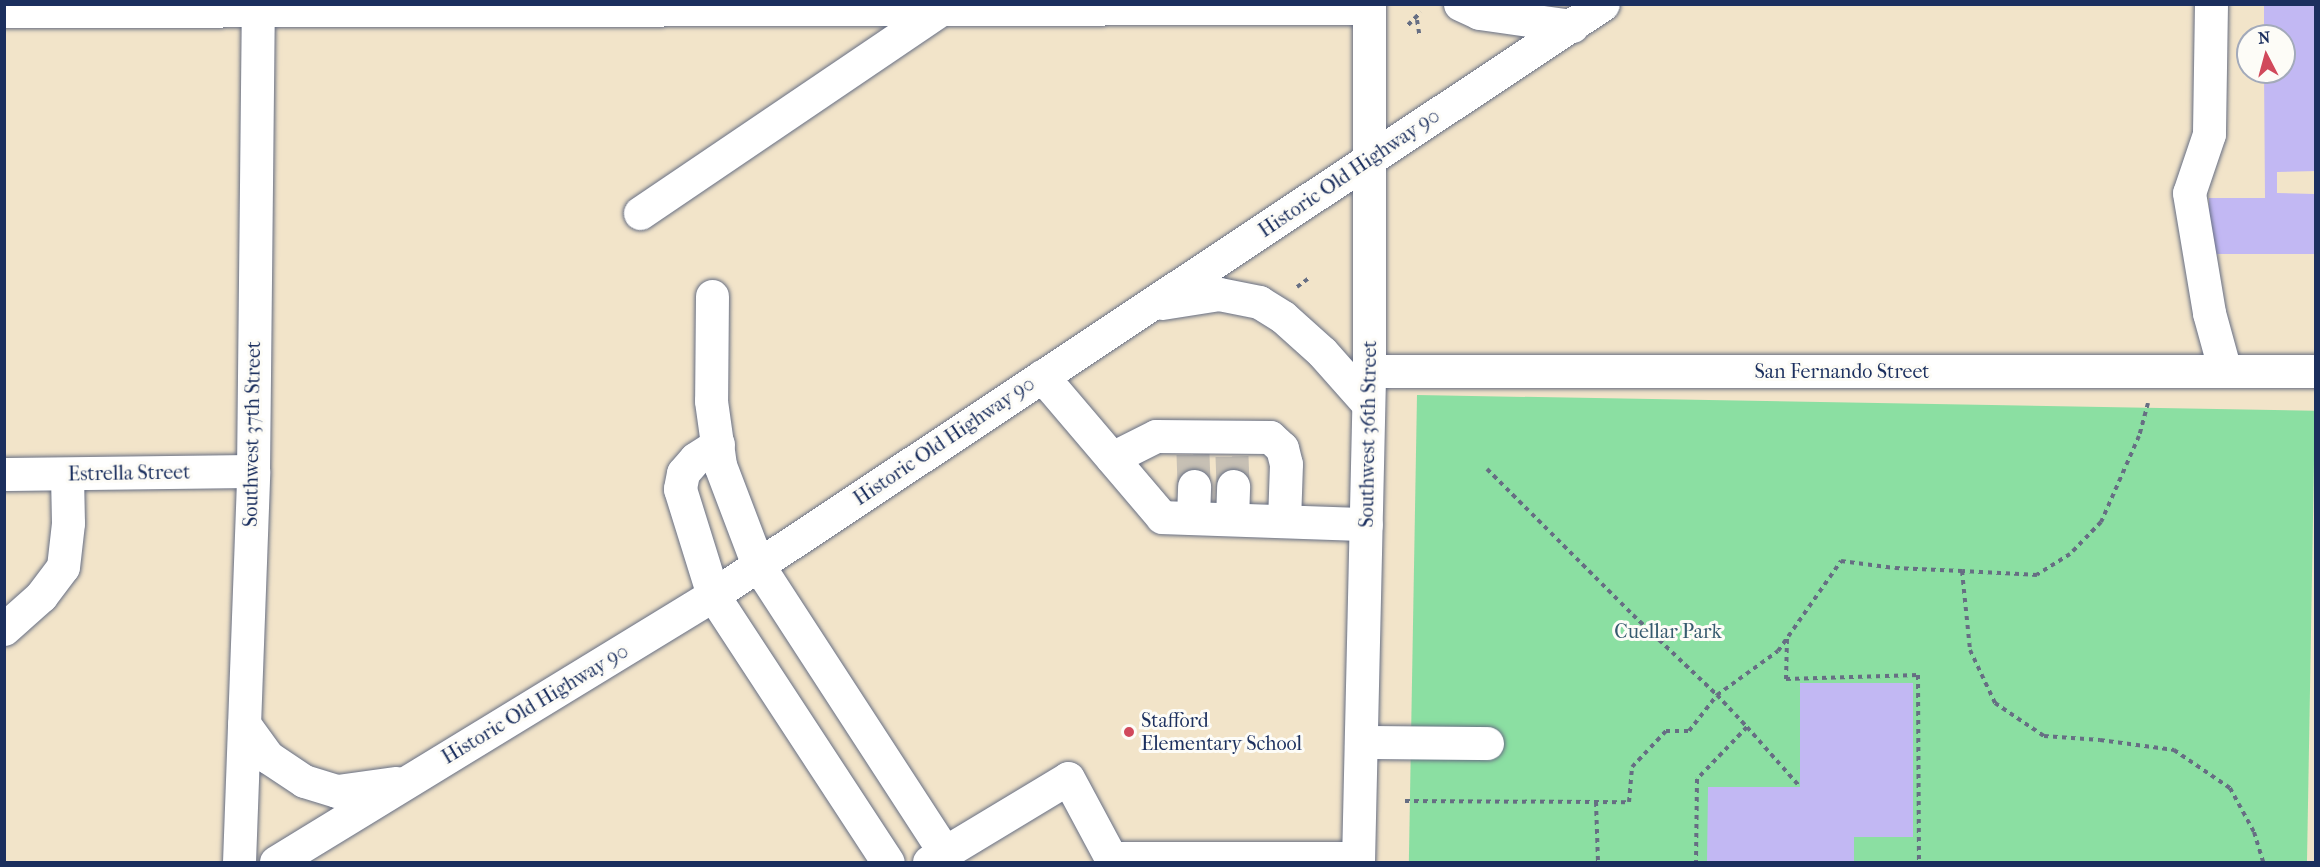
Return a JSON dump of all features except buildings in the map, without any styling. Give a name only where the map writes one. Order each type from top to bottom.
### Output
[{"type":"street","points":[[1460,4],[1479,13],[1572,26]]},
{"type":"street","name":"Historic Old Highway 90","points":[[276,862],[713,595],[1603,4]]},
{"type":"street","points":[[2211,4],[2210,134],[2188,193],[2209,313],[2225,371]]},
{"type":"street","points":[[4,11],[258,8],[941,9],[1369,6]]},
{"type":"street","name":"Southwest 36th Street","points":[[1358,860],[1369,371],[1369,6]]},
{"type":"street","name":"Southwest 37th Street","points":[[239,862],[253,471],[258,8]]},
{"type":"street","points":[[640,213],[941,9]]},
{"type":"street","points":[[1148,305],[1219,294],[1259,302],[1283,317],[1322,352],[1368,404]]},
{"type":"street","points":[[712,296],[711,401],[720,465],[758,565],[937,858],[1068,778],[1112,860],[1358,860]]},
{"type":"street","name":"San Fernando Street","points":[[1369,371],[2316,371]]},
{"type":"street","points":[[1042,376],[1162,517],[1366,524]]},
{"type":"street","points":[[1112,458],[1156,436],[1193,445],[1232,460]]},
{"type":"street","points":[[1232,460],[1270,437],[1282,448],[1286,464],[1284,521]]},
{"type":"street","points":[[718,444],[695,459],[683,472],[680,489],[713,595],[888,862]]},
{"type":"street","points":[[1232,460],[1233,519]]},
{"type":"street","name":"Estrella Street","points":[[4,474],[253,471]]},
{"type":"street","points":[[4,629],[41,596],[63,567],[68,523],[67,474]]},
{"type":"street","points":[[1193,518],[1194,486]]},
{"type":"street","points":[[244,724],[268,757],[304,780],[337,790],[410,781]]},
{"type":"street","points":[[1360,742],[1487,743]]},
{"type":"path","points":[[1408,25],[1417,20],[1421,12]]},
{"type":"path","points":[[1417,20],[1420,38]]},
{"type":"path","points":[[1405,801],[1629,802],[1632,767],[1666,731],[1689,731],[1717,694],[1778,651],[1840,561],[1896,568],[2037,575],[2070,554],[2101,522],[2139,436],[2148,402]]},
{"type":"path","points":[[1487,469],[1633,615],[1717,694],[1800,787]]},
{"type":"path","points":[[1962,571],[1970,650],[1995,702],[2044,736],[2174,750],[2230,788],[2254,832],[2263,862]]},
{"type":"path","points":[[1786,638],[1786,679],[1918,675],[1919,862]]},
{"type":"path","points":[[1696,862],[1697,779],[1747,728]]},
{"type":"path","points":[[1596,802],[1599,862]]},
{"type":"green space","name":"Cuellar Park","points":[[1417,395],[2315,411],[2307,862],[1409,862]]},
{"type":"tunnel","points":[[1193,454],[1194,486]]},
{"type":"tunnel","points":[[1232,456],[1233,486]]},
{"type":"place","name":"Stafford Elementary School","points":[[1129,732]]}]
